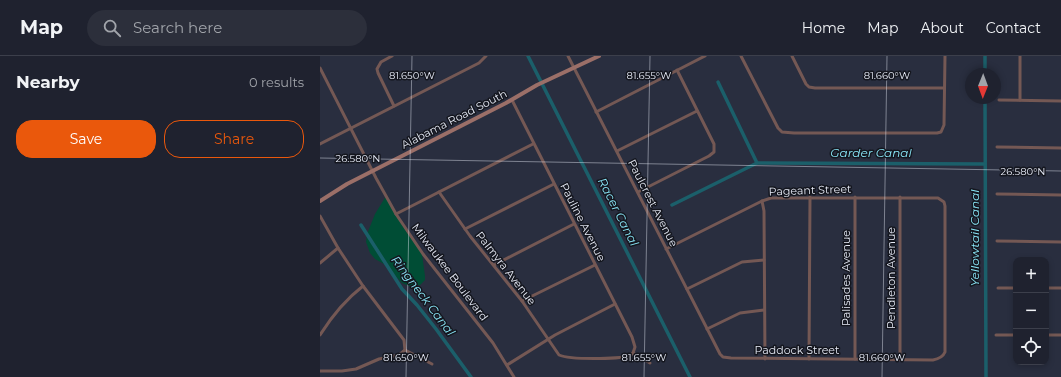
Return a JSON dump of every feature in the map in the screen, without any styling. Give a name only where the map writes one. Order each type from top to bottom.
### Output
[{"type":"street","points":[[392,56],[381,62],[377,69],[394,106]]},
{"type":"street","points":[[320,144],[478,63],[486,56]]},
{"type":"street","name":"Paulcrest Avenue","points":[[568,56],[707,330],[722,356]]},
{"type":"street","name":"Alabama Road South","points":[[320,200],[347,184],[512,100],[548,79],[599,56]]},
{"type":"street","points":[[596,112],[705,56]]},
{"type":"street","points":[[741,56],[775,123],[782,132],[794,133],[941,132],[944,125],[945,56]]},
{"type":"street","points":[[792,56],[809,87],[944,88]]},
{"type":"street","points":[[1020,56],[1020,100]]},
{"type":"street","name":"Milwaukee Boulevard","points":[[320,68],[372,171],[396,214],[423,254],[484,331],[514,377]]},
{"type":"street","points":[[638,192],[709,156],[714,152],[714,144],[677,70]]},
{"type":"street","name":"Pauline Avenue","points":[[512,100],[634,341],[635,347],[633,353]]},
{"type":"street","points":[[1001,100],[1061,101]]},
{"type":"street","points":[[617,151],[698,111]]},
{"type":"street","points":[[396,214],[534,144]]},
{"type":"street","points":[[997,147],[1061,148]]},
{"type":"street","points":[[465,229],[554,184]]},
{"type":"street","name":"Palmyra Avenue","points":[[439,192],[465,229],[522,301],[559,355],[568,358],[618,358],[630,356],[633,353]]},
{"type":"street","points":[[997,194],[1061,195]]},
{"type":"street","name":"Pageant Street","points":[[666,249],[762,200],[776,197],[934,197],[941,199],[945,206],[945,349],[943,356]]},
{"type":"street","points":[[810,197],[810,359]]},
{"type":"street","name":"Palisades Avenue","points":[[854,359],[855,197]]},
{"type":"street","name":"Pendleton Avenue","points":[[900,197],[900,359]]},
{"type":"street","points":[[762,200],[764,211],[765,359]]},
{"type":"street","points":[[320,216],[338,248],[363,286],[404,340],[405,350]]},
{"type":"street","points":[[494,265],[574,224]]},
{"type":"street","points":[[997,241],[1061,242]]},
{"type":"street","points":[[320,263],[338,248]]},
{"type":"street","points":[[687,289],[742,262],[764,260]]},
{"type":"street","points":[[522,301],[595,265]]},
{"type":"street","points":[[320,335],[338,309],[363,286]]},
{"type":"street","points":[[998,288],[1013,288]]},
{"type":"street","points":[[1049,288],[1061,288]]},
{"type":"street","points":[[507,365],[548,339],[615,304]]},
{"type":"street","points":[[707,330],[740,313],[764,310]]},
{"type":"street","points":[[996,335],[1013,335]]},
{"type":"street","points":[[1049,335],[1061,335]]},
{"type":"street","points":[[405,350],[432,364]]},
{"type":"street","points":[[320,371],[342,371],[356,369],[379,359],[399,355],[405,350]]},
{"type":"street","points":[[633,353],[650,363]]},
{"type":"street","name":"Paddock Street","points":[[722,356],[731,358],[765,359],[937,359],[943,356]]},
{"type":"green space","points":[[386,196],[422,254],[425,280],[420,285],[409,286],[402,283],[384,264],[375,259],[370,253],[366,242],[367,234],[375,214]]},
{"type":"waterway","name":"Racer Canal","points":[[528,56],[690,377]]},
{"type":"waterway","name":"Yellowtail Canal","points":[[985,56],[985,68]]},
{"type":"waterway","name":"Garder Canal","points":[[718,82],[757,163]]},
{"type":"waterway","name":"Yellowtail Canal","points":[[985,104],[986,377]]},
{"type":"waterway","name":"Garder Canal","points":[[672,205],[757,163],[985,164]]},
{"type":"waterway","name":"Ringneck Canal","points":[[361,225],[402,289],[436,329],[471,377]]}]
